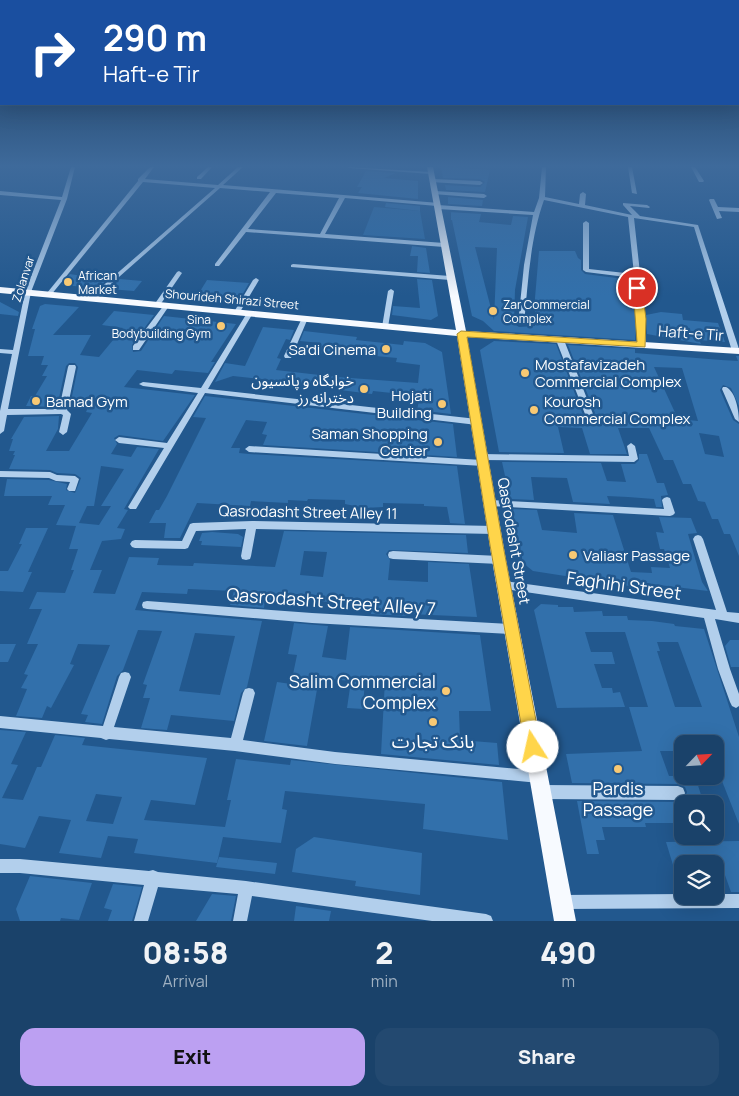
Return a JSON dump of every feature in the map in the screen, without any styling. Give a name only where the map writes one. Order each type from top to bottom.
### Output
[{"type":"main road","name":"Qasrodasht Street","points":[[438,210],[477,422],[499,560],[565,921]]},
{"type":"main road","name":"Shourideh Shirazi Street","points":[[0,290],[461,334]]},
{"type":"main road","name":"Haft-e Tir","points":[[461,334],[738,351]]},
{"type":"street","name":"Zolanvar","points":[[0,431],[28,292],[60,210]]},
{"type":"street","points":[[49,294],[116,210]]},
{"type":"street","points":[[92,298],[193,210]]},
{"type":"street","points":[[217,265],[259,210]]},
{"type":"street","points":[[322,235],[335,210]]},
{"type":"street","points":[[505,210],[536,214]]},
{"type":"street","points":[[521,324],[527,265],[538,210]]},
{"type":"street","points":[[601,210],[696,226],[738,351]]},
{"type":"street","points":[[629,210],[634,217],[636,276],[642,319],[642,345]]},
{"type":"street","points":[[716,210],[719,218]]},
{"type":"street","points":[[586,223],[586,270],[636,276]]},
{"type":"street","points":[[244,230],[444,245]]},
{"type":"street","points":[[293,266],[450,278]]},
{"type":"street","points":[[136,348],[179,273]]},
{"type":"street","points":[[237,312],[256,280]]},
{"type":"street","points":[[384,327],[391,290]]},
{"type":"street","points":[[133,507],[250,313]]},
{"type":"street","points":[[288,356],[305,318]]},
{"type":"street","points":[[560,340],[589,414]]},
{"type":"street","points":[[0,351],[15,352]]},
{"type":"street","points":[[63,411],[72,367]]},
{"type":"street","points":[[143,384],[477,422]]},
{"type":"street","points":[[726,389],[739,419]]},
{"type":"street","points":[[4,412],[63,411],[68,414],[62,432]]},
{"type":"street","points":[[119,440],[170,446]]},
{"type":"street","points":[[249,449],[483,460],[634,459],[631,446]]},
{"type":"street","points":[[0,474],[50,475],[56,478],[75,479],[72,489]]},
{"type":"street","points":[[490,503],[670,513],[667,500]]},
{"type":"street","points":[[246,556],[252,525]]},
{"type":"street","name":"Qasrodasht Street Alley 11","points":[[135,544],[185,545],[193,527],[252,525],[494,530]]},
{"type":"street","points":[[698,539],[723,616]]},
{"type":"street","points":[[393,555],[499,560]]},
{"type":"street","name":"Faghihi Street","points":[[504,585],[739,618]]},
{"type":"street","name":"Qasrodasht Street Alley 7","points":[[147,604],[312,618],[512,629]]},
{"type":"street","points":[[708,614],[736,702]]},
{"type":"street","points":[[106,734],[125,677]]},
{"type":"street","points":[[234,745],[249,693]]},
{"type":"street","points":[[0,722],[106,734],[234,745],[329,758],[539,777]]},
{"type":"street","points":[[542,792],[678,792]]},
{"type":"street","points":[[0,866],[153,877],[246,888],[423,916],[486,921]]},
{"type":"street","points":[[141,921],[153,877]]},
{"type":"street","points":[[240,921],[246,888]]},
{"type":"street","points":[[562,902],[739,901]]},
{"type":"shaded area","points":[[373,210],[408,210],[420,211],[425,239],[363,235]]},
{"type":"building","points":[[451,212],[481,214],[479,222],[511,225],[513,216],[528,217],[515,290],[514,324],[519,327],[535,326],[539,251],[575,251],[581,260],[581,270],[585,274],[632,280],[637,319],[635,340],[494,331],[483,321],[472,316],[451,220]],"holes":[[[475,247],[497,248],[494,320]]]},
{"type":"building","points":[[412,246],[426,248],[430,273],[417,272],[418,256],[410,256]]},
{"type":"building","points":[[70,274],[107,280],[97,288],[62,285]]},
{"type":"building","points":[[120,279],[142,281],[134,291],[109,289]]},
{"type":"building","points":[[417,279],[432,280],[438,316],[431,320],[392,315],[393,306],[420,308]]},
{"type":"building","points":[[207,280],[249,283],[241,297],[199,293]]},
{"type":"building","points":[[0,302],[19,312],[18,316],[0,314]]},
{"type":"building","points":[[45,304],[79,307],[53,335],[91,335],[80,355],[99,357],[123,328],[102,325],[114,311],[154,315],[132,345],[133,352],[141,351],[164,316],[236,324],[211,362],[215,362],[208,373],[175,370],[172,374],[137,370],[124,387],[195,395],[163,441],[119,435],[114,438],[117,444],[111,454],[131,457],[137,447],[159,449],[124,509],[128,510],[117,528],[125,529],[121,539],[102,541],[90,570],[102,570],[93,593],[115,594],[129,557],[159,558],[157,565],[193,566],[194,563],[275,567],[284,531],[466,535],[468,553],[389,550],[386,554],[390,560],[388,580],[428,582],[428,562],[469,564],[477,617],[371,614],[372,605],[316,601],[317,595],[278,593],[277,601],[265,600],[264,608],[230,605],[234,591],[188,589],[187,594],[142,592],[135,610],[262,621],[247,687],[241,693],[234,721],[171,715],[167,730],[141,728],[150,698],[143,698],[147,685],[143,684],[162,631],[138,630],[123,670],[117,676],[102,724],[85,722],[88,715],[81,714],[110,645],[78,644],[70,664],[74,665],[51,708],[47,706],[42,718],[16,716],[27,689],[21,688],[28,675],[24,674],[38,644],[27,644],[42,609],[29,609],[37,592],[65,593],[74,570],[71,570],[78,549],[69,549],[76,526],[56,525],[65,505],[48,505],[52,496],[4,496],[7,479],[49,480],[67,484],[66,490],[75,493],[81,478],[75,474],[57,473],[50,470],[9,469],[15,455],[13,455],[15,451],[9,451],[13,439],[11,439],[24,417],[59,416],[58,429],[46,451],[69,451],[92,413],[86,412],[91,401],[71,401],[78,367],[75,363],[69,363],[66,366],[57,407],[26,406],[31,396],[35,396],[47,376],[42,376],[48,365],[41,365],[44,356],[28,356],[35,329],[32,329],[40,306]],"holes":[[[101,466],[124,469],[101,506],[111,506],[99,525],[79,523],[87,506],[94,506]],[[304,551],[327,552],[323,577],[300,575]],[[195,633],[235,636],[220,695],[179,691]]]},
{"type":"building","points":[[661,312],[682,314],[683,320],[718,323],[725,342],[699,340],[701,344],[647,334],[646,315]]},
{"type":"building","points":[[263,327],[294,330],[290,340],[286,339],[277,358],[281,359],[276,370],[337,377],[418,383],[420,365],[396,362],[397,358],[344,353],[343,356],[317,353],[321,343],[300,341],[304,331],[357,337],[356,340],[403,345],[404,341],[425,343],[442,352],[451,414],[417,410],[420,396],[373,391],[372,394],[340,390],[341,388],[233,376],[215,382],[225,363],[245,366]]},
{"type":"building","points":[[494,341],[556,344],[583,415],[590,419],[595,413],[568,345],[635,349],[635,353],[721,360],[738,361],[736,356],[739,356],[739,406],[731,388],[723,385],[720,390],[733,420],[739,424],[739,556],[730,534],[724,534],[718,519],[712,519],[705,502],[698,501],[691,484],[683,484],[673,460],[664,460],[649,428],[618,428],[627,454],[590,454],[582,428],[558,427],[564,453],[499,452],[480,350]],"holes":[[[654,367],[682,368],[698,421],[678,419]],[[699,433],[719,436],[724,457],[705,454]]]},
{"type":"building","points":[[205,396],[453,424],[457,457],[263,445],[267,435],[262,434],[267,422],[246,420],[231,448],[240,448],[239,453],[249,454],[457,466],[465,524],[450,523],[447,507],[424,506],[424,504],[383,503],[383,507],[365,508],[345,504],[345,500],[308,499],[307,501],[288,500],[288,503],[251,501],[250,506],[197,503],[180,538],[164,538],[166,523],[149,523],[167,496],[206,418],[193,417]]},
{"type":"building","points":[[639,454],[647,454],[657,483],[664,483],[668,495],[661,496],[662,507],[656,507],[654,499],[628,497],[607,496],[610,504],[573,502],[567,478],[531,477],[534,500],[510,499],[502,462],[601,463],[607,481],[626,482],[621,464],[635,464],[639,460]]},
{"type":"building","points":[[512,509],[537,510],[542,530],[577,533],[574,513],[613,515],[631,572],[652,573],[651,567],[670,568],[664,549],[660,549],[656,532],[664,533],[659,517],[691,518],[697,533],[688,534],[702,582],[708,591],[635,582],[636,587],[533,571],[523,563]]},
{"type":"building","points":[[26,528],[48,528],[28,572],[32,572],[23,592],[0,591],[0,571],[8,571],[22,544],[19,544]]},
{"type":"building","points":[[202,533],[238,534],[243,537],[241,547],[201,545],[202,541],[199,541]]},
{"type":"building","points":[[541,604],[573,607],[574,612],[602,611],[603,616],[627,616],[628,620],[652,621],[704,629],[739,737],[739,824],[724,785],[724,735],[674,735],[674,751],[660,751],[669,776],[674,776],[674,784],[572,783],[566,754],[642,751],[629,707],[648,707],[625,632],[585,632],[591,652],[612,652],[615,664],[594,664],[602,688],[612,688],[613,693],[620,692],[625,707],[557,708],[534,610]],"holes":[[[657,642],[678,642],[702,707],[675,707],[657,651],[660,651]]]},
{"type":"building","points":[[294,623],[328,626],[322,657],[346,660],[350,627],[480,635],[491,711],[459,711],[460,740],[497,743],[499,765],[381,754],[385,680],[365,678],[363,709],[347,708],[351,681],[319,678],[307,746],[264,741],[277,682],[291,684],[297,655],[288,654]]},
{"type":"building","points":[[730,640],[739,640],[739,667],[731,667],[725,646]]},
{"type":"building","points":[[0,644],[16,644],[8,662],[0,662]]},
{"type":"building","points":[[0,730],[26,732],[11,764],[18,765],[2,798],[23,800],[37,767],[41,767],[55,735],[85,738],[82,745],[207,758],[195,805],[151,800],[144,820],[225,827],[231,800],[227,800],[236,759],[290,765],[291,760],[502,782],[508,840],[423,829],[425,804],[285,791],[282,809],[287,810],[281,843],[223,837],[217,863],[134,853],[138,839],[108,836],[101,858],[59,853],[71,820],[39,816],[25,848],[0,844]],"holes":[[[96,794],[122,797],[113,824],[86,821]]]},
{"type":"building","points":[[680,785],[698,785],[701,795],[686,795],[685,787]]},
{"type":"building","points":[[577,801],[674,802],[674,823],[645,823],[646,827],[602,827],[605,840],[596,840],[599,854],[587,854]]},
{"type":"building","points":[[314,837],[422,853],[420,895],[355,886],[356,881],[292,872],[296,849]]},
{"type":"building","points":[[724,841],[739,841],[739,892],[731,892],[724,872],[724,855],[674,855],[674,868],[666,842],[674,842],[674,845],[724,845]]},
{"type":"building","points":[[219,857],[277,863],[275,874],[216,867]]},
{"type":"building","points":[[30,876],[92,883],[79,920],[61,918],[60,921],[20,921],[16,909]]},
{"type":"building","points":[[113,884],[142,887],[132,921],[108,921],[112,910],[104,908]]},
{"type":"building","points":[[212,894],[236,896],[231,921],[196,921]]},
{"type":"building","points":[[296,906],[331,911],[329,921],[294,921]]},
{"type":"place","name":"African Market","points":[[68,282]]},
{"type":"place","name":"Zar Commercial Complex","points":[[493,311]]},
{"type":"place","name":"Sina Bodybuilding Gym","points":[[221,326]]},
{"type":"place","name":"Sa'di Cinema","points":[[386,349]]},
{"type":"place","name":"Mostafavizadeh Commercial Complex","points":[[525,373]]},
{"type":"place","name":"خوابگاه و پانسیون دخترانه رز","points":[[364,389]]},
{"type":"place","name":"Bamad Gym","points":[[36,401]]},
{"type":"place","name":"Hojati Building","points":[[442,404]]},
{"type":"place","name":"Kourosh Commercial Complex","points":[[534,410]]},
{"type":"place","name":"Saman Shopping Center","points":[[438,442]]},
{"type":"place","name":"Valiasr Passage","points":[[573,555]]},
{"type":"place","name":"Salim Commercial Complex","points":[[446,691]]},
{"type":"place","name":"بانک تجارت","points":[[433,722]]},
{"type":"place","name":"Pardis Passage","points":[[618,769]]},
{"type":"route","points":[[533,747],[496,545],[461,334],[642,345],[642,319],[637,288]]}]
